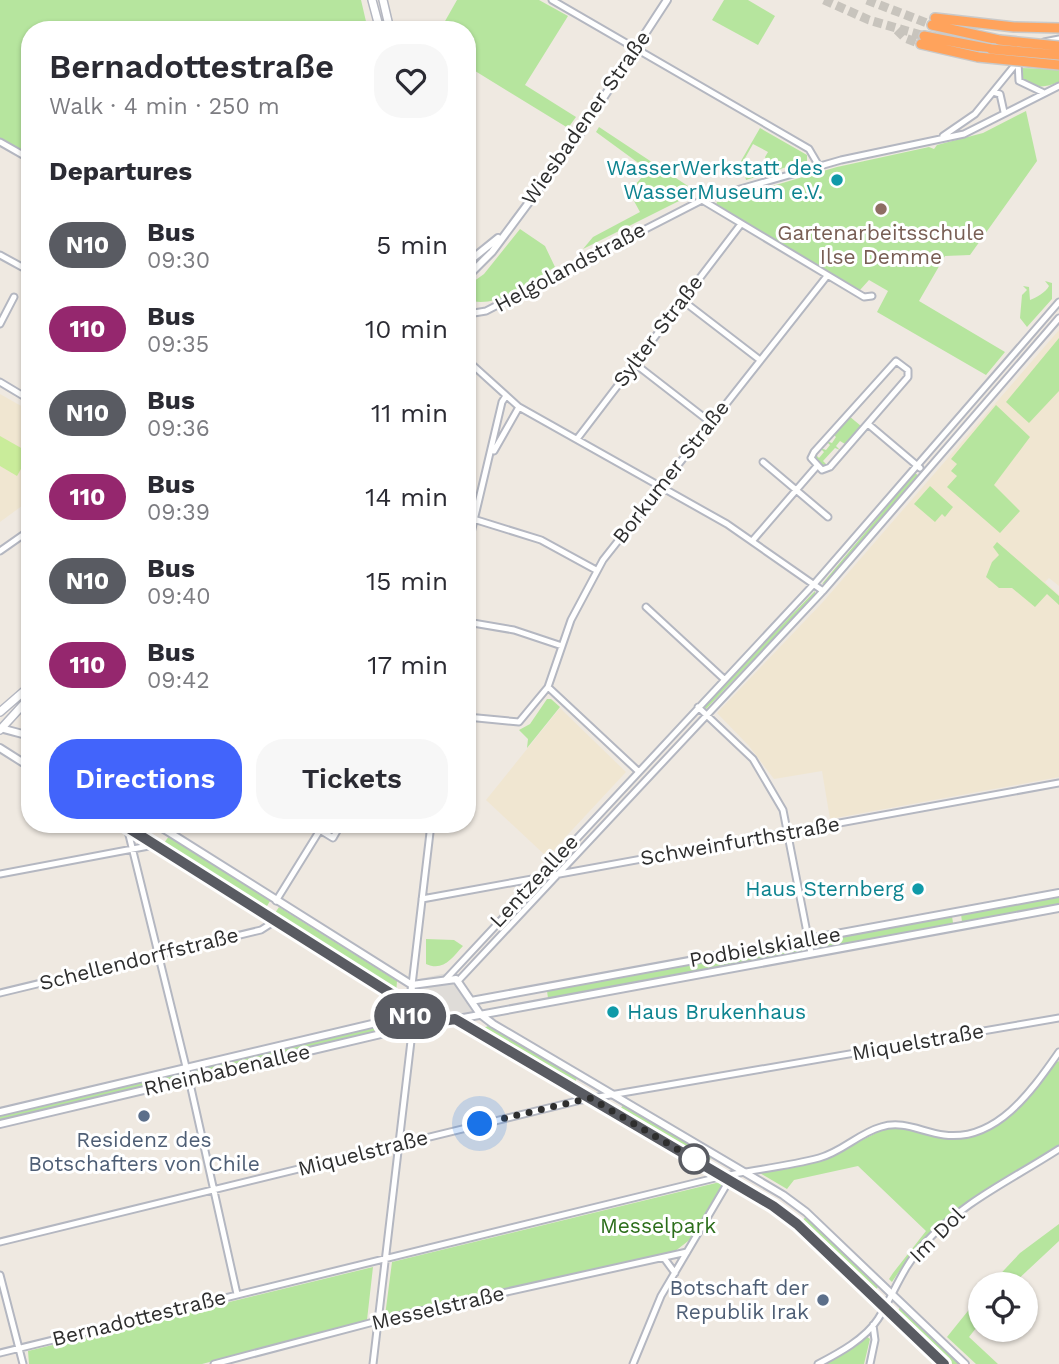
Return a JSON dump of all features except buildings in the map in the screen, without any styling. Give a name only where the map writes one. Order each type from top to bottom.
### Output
[{"type":"highway","points":[[1059,28],[934,21],[999,40],[1059,46]]},
{"type":"highway","points":[[1059,55],[923,40],[978,57],[1059,65]]},
{"type":"main road","points":[[372,0],[378,21]]},
{"type":"main road","points":[[383,0],[388,21]]},
{"type":"main road","points":[[0,712],[21,694]]},
{"type":"main road","points":[[1,729],[21,707]]},
{"type":"street","points":[[552,0],[809,149],[819,166]]},
{"type":"street","name":"Wiesbadener Straße","points":[[476,269],[579,135],[667,0]]},
{"type":"street","points":[[937,138],[968,120],[1018,60],[1036,46],[1059,38]]},
{"type":"street","points":[[1018,60],[1016,69],[1019,81],[1042,92]]},
{"type":"street","points":[[937,138],[972,131],[1042,92],[1059,86]]},
{"type":"street","points":[[993,92],[1000,94],[1004,112]]},
{"type":"street","name":"Helgolandstraße","points":[[476,313],[486,311],[702,200],[819,166],[937,138]]},
{"type":"street","points":[[0,142],[21,154]]},
{"type":"street","points":[[702,200],[864,297],[872,296]]},
{"type":"street","name":"Sylter Straße","points":[[577,439],[741,224]]},
{"type":"street","name":"Wiesbadener Straße","points":[[476,255],[503,234]]},
{"type":"street","points":[[0,255],[21,266]]},
{"type":"street","name":"Borkumer Straße","points":[[548,687],[562,646],[596,570],[827,276]]},
{"type":"street","points":[[0,324],[14,296]]},
{"type":"street","points":[[682,300],[760,360]]},
{"type":"street","name":"Lentzeallee","points":[[446,979],[815,583],[1059,302]]},
{"type":"street","points":[[1051,312],[1059,318]]},
{"type":"street","name":"Lentzeallee","points":[[458,981],[632,792],[823,591],[1059,318]]},
{"type":"street","points":[[634,363],[710,422]]},
{"type":"street","points":[[892,363],[899,363],[908,370],[908,377],[868,424],[830,467],[822,470],[811,458],[892,363]]},
{"type":"street","points":[[476,368],[519,407],[753,540],[823,591]]},
{"type":"street","points":[[0,382],[21,395]]},
{"type":"street","points":[[983,390],[991,397]]},
{"type":"street","points":[[476,513],[502,402],[506,396]]},
{"type":"street","points":[[490,457],[519,407]]},
{"type":"street","points":[[868,424],[925,472]]},
{"type":"street","points":[[764,462],[828,517]]},
{"type":"street","points":[[753,540],[817,466]]},
{"type":"street","points":[[476,522],[541,540],[596,570]]},
{"type":"street","points":[[0,551],[21,536]]},
{"type":"street","points":[[646,607],[724,679]]},
{"type":"street","points":[[476,624],[514,630],[562,646]]},
{"type":"street","points":[[476,718],[519,722],[548,687],[638,771]]},
{"type":"street","points":[[698,707],[743,748],[764,774],[783,810],[811,953]]},
{"type":"street","points":[[1,729],[21,734]]},
{"type":"street","points":[[0,748],[21,761]]},
{"type":"street","points":[[652,755],[660,763]]},
{"type":"street","name":"Schweinfurthstraße","points":[[422,899],[1059,783]]},
{"type":"street","points":[[625,786],[632,792]]},
{"type":"street","points":[[126,833],[190,1079],[237,1294]]},
{"type":"street","points":[[135,833],[409,1005]]},
{"type":"street","points":[[0,874],[154,845],[163,833]]},
{"type":"street","points":[[176,833],[276,901],[412,985],[446,979],[458,981],[480,1014],[792,1201],[965,1364]]},
{"type":"street","points":[[267,916],[318,833]]},
{"type":"street","points":[[373,1364],[412,1021],[409,1005],[430,833]]},
{"type":"street","name":"Podbielskiallee","points":[[471,1001],[1059,893]]},
{"type":"street","name":"Podbielskiallee","points":[[455,1019],[1059,908]]},
{"type":"street","points":[[956,912],[958,926]]},
{"type":"street","name":"Schellendorffstraße","points":[[0,993],[261,930],[275,921]]},
{"type":"street","points":[[542,988],[544,1002]]},
{"type":"street","name":"Miquelstraße","points":[[0,1242],[590,1098],[1059,1018]]},
{"type":"street","points":[[412,1021],[421,1026],[455,1019],[729,1177],[797,1224],[944,1364]]},
{"type":"street","name":"Rheinbabenallee","points":[[0,1112],[412,1021]]},
{"type":"street","name":"Rheinbabenallee","points":[[0,1124],[190,1079],[412,1021]]},
{"type":"street","name":"Bernadottestraße","points":[[0,1353],[745,1172],[819,1158],[886,1126],[907,1125],[946,1135],[968,1133],[989,1124],[1019,1104],[1059,1052]]},
{"type":"street","name":"Im Dol","points":[[870,1364],[875,1340],[873,1325],[890,1292],[917,1252],[961,1208],[1059,1149]]},
{"type":"street","points":[[633,1364],[649,1322],[729,1177]]},
{"type":"street","points":[[784,1213],[792,1201]]},
{"type":"street","points":[[797,1224],[806,1212]]},
{"type":"street","name":"Messelstraße","points":[[214,1364],[378,1320],[687,1252]]},
{"type":"street","points":[[664,1258],[675,1273]]},
{"type":"street","points":[[0,1275],[23,1364]]},
{"type":"street","points":[[818,1364],[849,1346],[873,1325]]},
{"type":"shaded area","points":[[1059,330],[1059,586],[1049,578],[1045,582],[1059,595],[1059,777],[830,819],[822,771],[774,779],[749,746],[717,713],[822,603]]},
{"type":"shaded area","points":[[0,394],[21,406],[21,507],[0,522]]},
{"type":"shaded area","points":[[560,708],[626,772],[547,857],[486,800]]},
{"type":"shaded area","points":[[452,972],[462,979],[477,1006],[473,1013],[463,1021],[414,1029],[403,1009],[406,989],[419,979]]},
{"type":"green space","points":[[0,0],[361,0],[366,21],[21,21],[21,151],[0,138]]},
{"type":"green space","points":[[457,0],[539,0],[568,16],[525,85],[576,117],[568,128],[476,72],[476,21],[445,21]]},
{"type":"green space","points":[[724,0],[748,0],[775,16],[758,45],[712,20]]},
{"type":"green space","points":[[1019,68],[1059,69],[1059,82],[1034,86],[1024,81]]},
{"type":"green space","name":"Gartenarbeitsschule Ilse Demme","points":[[1026,111],[1037,161],[970,255],[945,256],[919,301],[1005,352],[986,375],[877,312],[888,291],[869,280],[860,290],[715,207],[717,202],[837,167],[929,147],[934,149],[937,145],[983,133]]},
{"type":"green space","points":[[599,127],[697,192],[583,249],[593,237],[640,212],[629,192],[648,170],[596,132]]},
{"type":"green space","points":[[760,128],[807,155],[807,161],[770,172],[765,157],[768,152],[753,144],[744,160],[759,168],[765,160],[769,173],[746,180],[741,161]]},
{"type":"green space","points":[[520,229],[545,246],[555,267],[512,293],[478,302],[476,280],[484,274]]},
{"type":"green space","points":[[1045,281],[1052,283],[1052,299],[1027,327],[1020,318],[1022,295],[1027,290],[1023,286],[1029,287],[1030,300],[1048,288]]},
{"type":"green space","points":[[1059,338],[1059,391],[1029,423],[1006,402]]},
{"type":"green space","points":[[996,405],[1030,437],[994,485],[1020,511],[1000,533],[947,487],[957,476],[951,471],[957,464],[951,459]]},
{"type":"green space","points":[[849,416],[861,426],[845,444],[840,441],[836,446],[840,450],[835,448],[823,461],[827,465],[820,465],[815,460],[815,454],[819,458],[824,452],[820,448],[826,450],[830,445],[826,441],[832,443],[836,437],[833,434]]},
{"type":"green space","points":[[0,436],[21,448],[21,469],[17,476],[0,466]]},
{"type":"green space","points":[[915,473],[919,476],[826,583],[822,584]]},
{"type":"green space","points":[[930,486],[953,507],[945,517],[942,514],[935,522],[914,504]]},
{"type":"green space","points":[[997,542],[1059,596],[1059,605],[1047,594],[1035,607],[1012,588],[999,588],[986,577],[992,562],[999,555],[993,547]]},
{"type":"green space","points":[[815,591],[815,595],[706,709],[703,706]]},
{"type":"green space","points":[[547,699],[560,707],[527,748],[528,739],[519,730],[530,724]]},
{"type":"green space","points":[[169,836],[270,901],[264,911],[162,846]]},
{"type":"green space","points":[[1059,896],[1059,904],[962,922],[961,914]]},
{"type":"green space","points":[[279,907],[397,981],[396,994],[273,916]]},
{"type":"green space","points":[[952,916],[953,923],[816,949],[815,941]]},
{"type":"green space","points":[[426,939],[454,940],[463,946],[447,962],[432,966],[426,964]]},
{"type":"green space","points":[[805,943],[806,950],[548,998],[547,991]]},
{"type":"green space","points":[[398,1021],[398,1027],[198,1074],[197,1069]]},
{"type":"green space","points":[[488,1026],[577,1078],[574,1085],[480,1030]]},
{"type":"green space","name":"Messelpark","points":[[1059,1061],[1059,1145],[988,1188],[947,1218],[928,1236],[892,1282],[889,1279],[893,1273],[926,1231],[858,1166],[794,1180],[787,1189],[758,1172],[821,1161],[886,1128],[908,1128],[962,1137],[1004,1119],[1019,1107]]},
{"type":"green space","points":[[178,1073],[180,1079],[0,1122],[0,1114]]},
{"type":"green space","points":[[623,1105],[712,1156],[708,1163],[619,1111]]},
{"type":"green space","name":"Messelpark","points":[[720,1182],[723,1186],[692,1238],[674,1252],[385,1316],[392,1262]]},
{"type":"green space","points":[[806,1216],[879,1286],[873,1292],[801,1223]]},
{"type":"green space","points":[[1059,1224],[1059,1241],[1026,1272],[1002,1272],[1020,1253]]},
{"type":"green space","points":[[373,1267],[367,1320],[364,1321],[202,1364],[29,1364],[28,1351]]},
{"type":"green space","points":[[900,1306],[961,1364],[948,1364],[897,1315]]},
{"type":"green space","points":[[968,1311],[968,1342],[974,1342],[998,1364],[976,1364],[947,1337]]},
{"type":"green space","points":[[865,1335],[870,1339],[864,1364],[825,1364],[849,1350]]},
{"type":"tunnel","points":[[824,0],[869,20],[924,36]]},
{"type":"tunnel","points":[[867,0],[932,25]]},
{"type":"tunnel","points":[[897,30],[905,38],[921,44]]},
{"type":"bus line","name":"N10","points":[[136,833],[409,1005],[410,1015],[418,1025],[455,1019],[784,1213],[944,1364]]},
{"type":"place","name":"WasserWerkstatt des WasserMuseum e.V.","points":[[837,180]]},
{"type":"place","name":"Gartenarbeitsschule Ilse Demme","points":[[881,209]]},
{"type":"place","name":"Haus Sternberg","points":[[918,889]]},
{"type":"place","name":"Haus Brukenhaus","points":[[613,1012]]},
{"type":"place","name":"Residenz des Botschafters von Chile","points":[[144,1116]]},
{"type":"place","name":"Botschaft der Republik Irak","points":[[823,1300]]},
{"type":"route","points":[[480,1124],[590,1098],[694,1159]]}]
